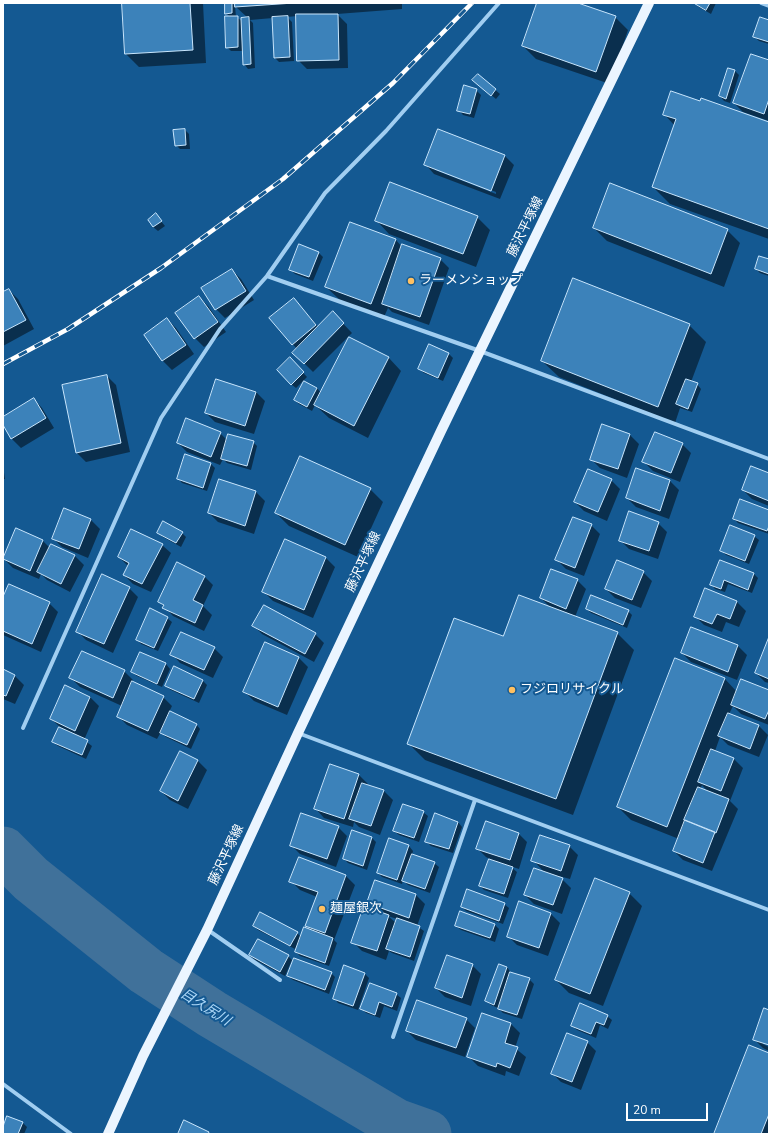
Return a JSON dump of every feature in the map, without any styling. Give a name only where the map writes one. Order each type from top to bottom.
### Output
[{"type":"main road","name":"藤沢平塚線","points":[[108,1134],[144,1056],[205,933],[298,733],[480,351],[649,3]]},
{"type":"street","points":[[23,728],[161,418],[220,329],[267,276],[325,193],[386,131],[499,3]]},
{"type":"street","points":[[761,3],[769,6]]},
{"type":"street","points":[[267,276],[480,351],[769,459]]},
{"type":"street","points":[[298,733],[769,910]]},
{"type":"street","points":[[393,1037],[475,800]]},
{"type":"street","points":[[205,933],[280,980]]},
{"type":"street","points":[[3,1084],[71,1134]]},
{"type":"building","points":[[122,3],[190,3],[193,50],[125,54]]},
{"type":"building","points":[[225,3],[232,3],[232,13],[225,14]]},
{"type":"building","points":[[235,3],[294,3],[235,7]]},
{"type":"building","points":[[537,3],[578,3],[616,16],[596,72],[522,46]]},
{"type":"building","points":[[694,3],[710,3],[706,10]]},
{"type":"building","points":[[296,14],[338,14],[339,60],[297,61]]},
{"type":"building","points":[[225,16],[238,16],[238,47],[226,48]]},
{"type":"building","points":[[288,16],[290,57],[274,58],[272,17]]},
{"type":"building","points":[[249,17],[251,64],[243,65],[241,18]]},
{"type":"building","points":[[760,17],[769,20],[769,42],[753,37]]},
{"type":"building","points":[[751,54],[769,60],[769,99],[764,114],[733,103]]},
{"type":"building","points":[[728,68],[735,70],[726,99],[719,96]]},
{"type":"building","points":[[478,74],[496,89],[491,96],[472,80]]},
{"type":"building","points":[[464,85],[477,89],[470,114],[457,111]]},
{"type":"building","points":[[671,91],[700,101],[701,98],[769,122],[769,229],[652,187],[676,119],[663,115]]},
{"type":"building","points":[[185,129],[186,145],[175,146],[173,130]]},
{"type":"building","points":[[438,129],[505,155],[491,191],[424,165]]},
{"type":"building","points":[[390,182],[478,216],[463,254],[375,221]]},
{"type":"building","points":[[610,183],[728,229],[711,274],[593,228]]},
{"type":"building","points":[[156,213],[162,221],[153,227],[148,220]]},
{"type":"building","points":[[350,222],[396,239],[371,304],[325,287]]},
{"type":"building","points":[[299,244],[319,252],[309,277],[289,270]]},
{"type":"building","name":"ラーメンショップ","points":[[402,244],[441,258],[420,317],[382,304]]},
{"type":"building","points":[[759,256],[769,259],[769,274],[755,269]]},
{"type":"building","points":[[232,269],[246,291],[215,310],[201,288]]},
{"type":"building","points":[[573,278],[690,324],[658,407],[541,361]]},
{"type":"building","points":[[9,289],[26,320],[3,332],[3,292]]},
{"type":"building","points":[[199,296],[218,322],[194,339],[175,313]]},
{"type":"building","points":[[294,298],[316,325],[292,345],[269,318]]},
{"type":"building","points":[[333,311],[344,323],[304,364],[292,353]]},
{"type":"building","points":[[167,318],[186,345],[162,361],[144,335]]},
{"type":"building","points":[[349,337],[389,357],[354,426],[314,405]]},
{"type":"building","points":[[429,344],[449,353],[438,378],[418,369]]},
{"type":"building","points":[[290,357],[304,372],[291,385],[277,370]]},
{"type":"building","points":[[107,375],[121,443],[76,453],[62,385]]},
{"type":"building","points":[[216,379],[256,392],[245,426],[205,413]]},
{"type":"building","points":[[686,379],[698,383],[688,409],[676,404]]},
{"type":"building","points":[[304,381],[317,388],[307,407],[294,400]]},
{"type":"building","points":[[34,398],[46,418],[11,439],[3,425],[3,417]]},
{"type":"building","points":[[186,418],[221,432],[211,457],[177,443]]},
{"type":"building","points":[[602,424],[630,434],[618,469],[590,460]]},
{"type":"building","points":[[655,432],[683,443],[671,473],[642,462]]},
{"type":"building","points":[[228,434],[254,441],[247,466],[221,459]]},
{"type":"building","points":[[185,454],[211,463],[203,488],[177,479]]},
{"type":"building","points":[[300,456],[371,488],[345,545],[275,513]]},
{"type":"building","points":[[751,466],[769,473],[769,501],[742,490]]},
{"type":"building","points":[[636,468],[670,480],[660,511],[626,498]]},
{"type":"building","points":[[588,469],[612,479],[598,512],[574,502]]},
{"type":"building","points":[[219,479],[256,491],[245,526],[208,513]]},
{"type":"building","points":[[740,499],[769,510],[769,526],[767,531],[733,519]]},
{"type":"building","points":[[64,508],[91,519],[79,549],[52,539]]},
{"type":"building","points":[[629,511],[659,522],[649,551],[619,541]]},
{"type":"building","points":[[573,517],[592,524],[575,568],[555,560]]},
{"type":"building","points":[[163,521],[183,532],[176,543],[157,533]]},
{"type":"building","points":[[730,525],[755,535],[745,561],[720,551]]},
{"type":"building","points":[[16,528],[43,540],[30,571],[3,559]]},
{"type":"building","points":[[131,529],[163,544],[142,584],[123,575],[129,563],[118,557]]},
{"type":"building","points":[[285,539],[326,557],[304,610],[262,592]]},
{"type":"building","points":[[51,544],[75,555],[61,584],[37,572]]},
{"type":"building","points":[[617,560],[644,571],[632,600],[605,589]]},
{"type":"building","points":[[720,560],[754,573],[748,590],[724,580],[721,589],[710,585]]},
{"type":"building","points":[[177,562],[205,576],[193,600],[203,605],[195,623],[162,608],[164,605],[158,602]]},
{"type":"building","points":[[551,569],[578,579],[566,609],[540,598]]},
{"type":"building","points":[[102,574],[130,587],[104,644],[76,632]]},
{"type":"building","points":[[9,584],[50,602],[32,644],[3,631],[3,597]]},
{"type":"building","points":[[705,588],[737,601],[730,619],[717,614],[712,624],[694,617]]},
{"type":"building","name":"フジロリサイクル","points":[[519,595],[618,632],[556,799],[407,744],[454,618],[503,636]]},
{"type":"building","points":[[591,595],[629,610],[623,625],[586,609]]},
{"type":"building","points":[[264,605],[316,633],[305,654],[252,626]]},
{"type":"building","points":[[150,608],[168,617],[154,648],[136,640]]},
{"type":"building","points":[[691,627],[738,645],[728,672],[681,653]]},
{"type":"building","points":[[181,632],[215,647],[204,670],[170,655]]},
{"type":"building","points":[[769,637],[769,679],[755,673]]},
{"type":"building","points":[[265,642],[299,657],[278,707],[243,692]]},
{"type":"building","points":[[82,651],[125,670],[113,698],[69,678]]},
{"type":"building","points":[[140,652],[166,663],[157,684],[131,672]]},
{"type":"building","points":[[675,658],[725,678],[667,827],[617,807]]},
{"type":"building","points":[[174,666],[203,680],[194,699],[165,686]]},
{"type":"building","points":[[3,669],[15,675],[6,696],[3,695]]},
{"type":"building","points":[[741,679],[769,690],[769,710],[765,719],[731,705]]},
{"type":"building","points":[[132,681],[164,696],[148,731],[117,717]]},
{"type":"building","points":[[65,685],[90,697],[75,731],[50,719]]},
{"type":"building","points":[[170,711],[197,724],[187,745],[160,733]]},
{"type":"building","points":[[728,713],[759,725],[750,749],[718,736]]},
{"type":"building","points":[[59,727],[88,740],[82,755],[52,742]]},
{"type":"building","points":[[711,749],[734,758],[721,791],[698,782]]},
{"type":"building","points":[[180,751],[198,760],[178,801],[160,791]]},
{"type":"building","points":[[330,764],[359,774],[344,819],[314,809]]},
{"type":"building","points":[[362,783],[384,790],[371,826],[349,819]]},
{"type":"building","points":[[698,787],[729,799],[716,833],[684,820]]},
{"type":"building","points":[[403,804],[424,811],[414,838],[393,831]]},
{"type":"building","points":[[301,813],[339,826],[327,859],[290,846]]},
{"type":"building","points":[[435,813],[458,822],[449,849],[425,842]]},
{"type":"building","points":[[685,820],[715,832],[703,863],[673,851]]},
{"type":"building","points":[[486,821],[519,833],[510,860],[476,849]]},
{"type":"building","points":[[352,830],[372,837],[363,866],[343,859]]},
{"type":"building","points":[[540,835],[570,845],[561,871],[531,861]]},
{"type":"building","points":[[389,838],[409,845],[397,880],[377,873]]},
{"type":"building","points":[[412,854],[435,862],[425,889],[402,881]]},
{"type":"building","name":"麺屋銀次","points":[[299,857],[346,875],[325,933],[305,926],[318,892],[289,882]]},
{"type":"building","points":[[489,859],[513,867],[504,894],[479,886]]},
{"type":"building","points":[[534,868],[563,878],[553,905],[524,895]]},
{"type":"building","points":[[595,878],[630,892],[590,994],[555,980]]},
{"type":"building","points":[[375,880],[416,894],[409,918],[367,903]]},
{"type":"building","points":[[467,889],[505,903],[499,921],[461,907]]},
{"type":"building","points":[[519,901],[551,913],[539,948],[507,937]]},
{"type":"building","points":[[364,906],[389,915],[377,951],[351,943]]},
{"type":"building","points":[[460,911],[495,924],[490,938],[455,926]]},
{"type":"building","points":[[260,912],[298,932],[290,946],[253,926]]},
{"type":"building","points":[[397,918],[420,926],[410,957],[386,949]]},
{"type":"building","points":[[304,927],[333,938],[325,963],[295,952]]},
{"type":"building","points":[[258,939],[289,955],[280,972],[249,955]]},
{"type":"building","points":[[447,955],[473,964],[462,998],[435,988]]},
{"type":"building","points":[[294,958],[332,972],[325,990],[287,976]]},
{"type":"building","points":[[499,964],[507,967],[494,1005],[485,1001]]},
{"type":"building","points":[[344,965],[365,973],[353,1006],[333,999]]},
{"type":"building","points":[[510,972],[530,978],[517,1015],[498,1009]]},
{"type":"building","points":[[370,983],[397,993],[392,1007],[379,1002],[375,1015],[360,1009]]},
{"type":"building","points":[[417,1000],[467,1018],[456,1048],[406,1031]]},
{"type":"building","points":[[580,1003],[608,1015],[604,1025],[596,1022],[591,1034],[571,1026]]},
{"type":"building","points":[[764,1008],[769,1010],[769,1045],[753,1040]]},
{"type":"building","points":[[482,1013],[511,1023],[505,1043],[518,1047],[510,1068],[497,1063],[496,1067],[467,1057]]},
{"type":"building","points":[[567,1033],[588,1041],[572,1082],[551,1074]]},
{"type":"building","points":[[749,1045],[769,1053],[769,1114],[761,1134],[714,1134]]},
{"type":"building","points":[[7,1116],[23,1122],[18,1134],[3,1134],[3,1127]]},
{"type":"building","points":[[184,1120],[209,1132],[208,1134],[178,1134]]},
{"type":"waterway","name":"目久尻川","points":[[3,851],[31,879],[146,971],[212,1014],[396,1123],[427,1134]]},
{"type":"railway","points":[[3,364],[68,329],[161,268],[283,179],[393,83],[472,3]]},
{"type":"place","name":"ラーメンショップ","points":[[411,281]]},
{"type":"place","name":"フジロリサイクル","points":[[512,690]]},
{"type":"place","name":"麺屋銀次","points":[[322,909]]}]
